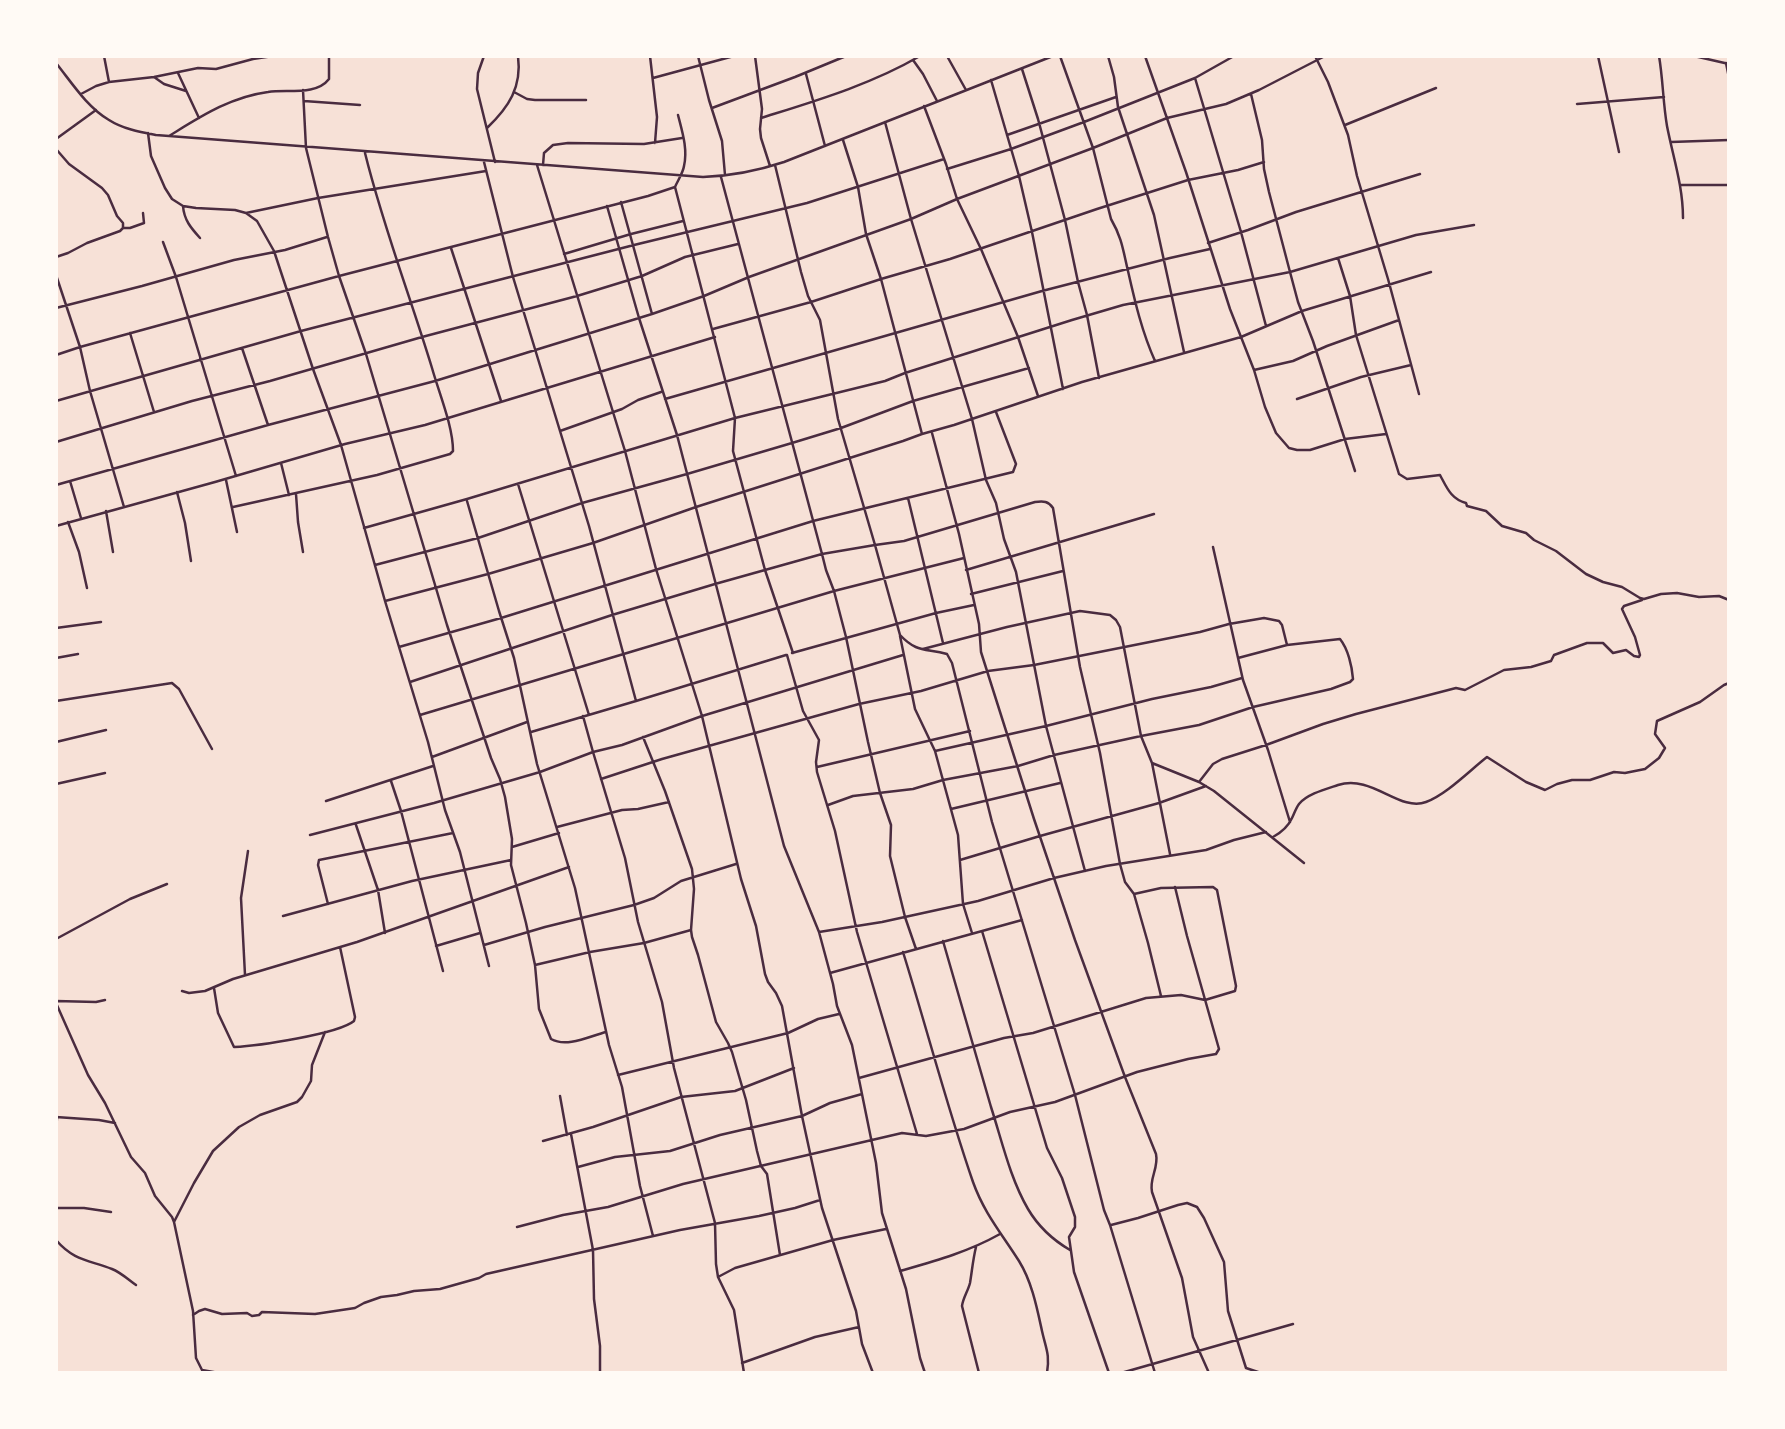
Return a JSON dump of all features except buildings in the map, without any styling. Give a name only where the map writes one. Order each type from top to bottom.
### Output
[{"type":"street","points":[[104,56],[109,82]]},
{"type":"street","points":[[81,94],[109,82],[198,68],[216,69],[273,56]]},
{"type":"street","points":[[169,136],[237,99],[265,92],[321,87],[329,79],[329,56]]},
{"type":"street","points":[[484,56],[478,73],[477,89],[495,162]]},
{"type":"street","points":[[487,128],[509,104],[518,77],[518,56]]},
{"type":"street","points":[[650,56],[657,117],[655,143]]},
{"type":"street","points":[[698,56],[722,141],[723,176],[732,220],[846,637],[880,793],[891,825],[890,856],[916,949]]},
{"type":"street","points":[[653,78],[734,56]]},
{"type":"street","points":[[755,56],[762,109],[761,138],[773,166],[811,302],[820,320],[841,428],[900,635],[915,709],[935,751],[951,808],[958,835],[963,904],[972,933]]},
{"type":"street","points":[[712,108],[846,56]]},
{"type":"street","points":[[761,118],[873,80],[920,56]]},
{"type":"street","points":[[947,56],[966,90]]},
{"type":"street","points":[[56,63],[81,94],[109,120],[129,129],[148,133],[306,148],[680,176],[723,176],[754,172],[773,166],[1053,56]]},
{"type":"street","points":[[1060,56],[1093,148],[1111,219],[1120,234],[1146,341],[1155,361]]},
{"type":"street","points":[[1108,56],[1118,107],[1147,193],[1164,259],[1184,352]]},
{"type":"street","points":[[1145,56],[1222,286],[1276,433],[1289,448],[1297,450],[1310,450],[1345,439],[1386,434]]},
{"type":"street","points":[[947,169],[1084,122],[1195,78],[1234,56]]},
{"type":"street","points":[[56,485],[436,381],[652,314],[911,219],[1167,118],[1226,104],[1316,58],[1325,56]]},
{"type":"street","points":[[1598,56],[1619,152]]},
{"type":"street","points":[[1633,56],[1694,57],[1728,63],[1729,78]]},
{"type":"street","points":[[1659,57],[1683,218]]},
{"type":"street","points":[[1316,58],[1328,82],[1352,147],[1354,163],[1419,394]]},
{"type":"street","points":[[914,60],[937,101]]},
{"type":"street","points":[[1021,68],[1066,220],[1099,378]]},
{"type":"street","points":[[178,72],[199,118]]},
{"type":"street","points":[[806,73],[825,146]]},
{"type":"street","points":[[154,77],[164,84],[186,91]]},
{"type":"street","points":[[1195,78],[1266,326]]},
{"type":"street","points":[[991,80],[1019,176],[1063,389]]},
{"type":"street","points":[[1344,125],[1436,88]]},
{"type":"street","points":[[303,90],[306,148],[339,276],[366,354],[471,699],[505,797],[512,847],[511,860],[535,965],[539,1009],[551,1039],[559,1043],[606,1032]]},
{"type":"street","points":[[514,92],[535,100],[586,100]]},
{"type":"street","points":[[1251,93],[1276,219],[1290,272],[1355,471]]},
{"type":"street","points":[[1007,135],[1116,97]]},
{"type":"street","points":[[1577,104],[1664,97]]},
{"type":"street","points":[[304,101],[360,105]]},
{"type":"street","points":[[924,107],[957,199],[1018,337],[1038,397]]},
{"type":"street","points":[[56,139],[96,110]]},
{"type":"street","points":[[678,115],[685,145],[684,166],[675,187],[735,418],[733,451],[765,570],[793,653]]},
{"type":"street","points":[[885,122],[911,219],[972,419],[986,480],[996,503],[1018,582],[1046,726],[1085,872]]},
{"type":"street","points":[[148,133],[151,156],[172,199],[183,206],[246,214],[257,221],[274,251],[341,445],[465,869],[489,966]]},
{"type":"street","points":[[542,165],[544,153],[553,145],[644,145],[683,138]]},
{"type":"street","points":[[842,139],[858,187],[866,234],[881,279],[922,434]]},
{"type":"street","points":[[1671,142],[1729,140]]},
{"type":"street","points":[[56,149],[69,164],[108,195],[123,228]]},
{"type":"street","points":[[233,507],[377,475],[453,451],[447,418],[396,261],[365,152]]},
{"type":"street","points":[[56,401],[301,331],[814,201],[944,159]]},
{"type":"street","points":[[484,161],[513,277],[572,467],[636,701]]},
{"type":"street","points":[[713,329],[926,267],[1188,180],[1223,174],[1264,162]]},
{"type":"street","points":[[537,165],[625,451],[643,525],[702,716],[768,982],[782,1006],[820,1200],[873,1373]]},
{"type":"street","points":[[246,214],[318,198],[486,171]]},
{"type":"street","points":[[1208,243],[1420,174]]},
{"type":"street","points":[[1680,185],[1729,185]]},
{"type":"street","points":[[56,355],[339,276],[675,187]]},
{"type":"street","points":[[621,202],[652,314]]},
{"type":"street","points":[[183,206],[190,227],[200,238]]},
{"type":"street","points":[[607,206],[639,318],[677,435],[784,846],[819,932],[839,1014],[852,1045],[882,1213],[906,1289],[925,1373]]},
{"type":"street","points":[[56,257],[123,228],[144,223],[143,213]]},
{"type":"street","points":[[564,254],[683,221]]},
{"type":"street","points":[[364,528],[735,418],[885,381],[1136,302],[1254,281],[1429,232],[1474,225]]},
{"type":"street","points":[[56,308],[328,237]]},
{"type":"street","points":[[163,242],[236,476]]},
{"type":"street","points":[[56,442],[212,395],[577,296],[642,276],[692,256],[739,243]]},
{"type":"street","points":[[451,247],[501,401]]},
{"type":"street","points":[[665,399],[1042,291],[1210,249]]},
{"type":"street","points":[[1338,258],[1356,335],[1399,474],[1407,479],[1440,475],[1449,493],[1467,506],[1486,511],[1502,526],[1526,533],[1586,574],[1622,587],[1644,599]]},
{"type":"street","points":[[385,601],[593,543],[696,506],[1063,389],[1241,337],[1301,311],[1431,272]]},
{"type":"street","points":[[56,275],[80,347],[124,507]]},
{"type":"street","points":[[1254,370],[1293,361],[1399,320]]},
{"type":"street","points":[[130,333],[154,412]]},
{"type":"street","points":[[56,526],[341,445],[447,418],[715,337]]},
{"type":"street","points":[[242,348],[268,425]]},
{"type":"street","points":[[1297,399],[1368,375],[1412,365]]},
{"type":"street","points":[[375,565],[478,538],[582,503],[736,460],[841,428],[913,401],[1029,368]]},
{"type":"street","points":[[560,431],[663,391]]},
{"type":"street","points":[[399,647],[813,522],[1013,472],[1016,464],[996,411]]},
{"type":"street","points":[[932,432],[957,526],[980,645],[1054,878],[1125,1077],[1156,1154],[1157,1166],[1151,1185],[1182,1278],[1191,1329],[1209,1373]]},
{"type":"street","points":[[281,463],[289,495]]},
{"type":"street","points":[[226,479],[237,531]]},
{"type":"street","points":[[70,481],[81,518]]},
{"type":"street","points":[[518,484],[589,715]]},
{"type":"street","points":[[177,492],[191,561]]},
{"type":"street","points":[[296,494],[303,552]]},
{"type":"street","points":[[908,498],[943,643]]},
{"type":"street","points":[[467,499],[521,684],[540,772],[582,918],[653,1236]]},
{"type":"street","points":[[410,682],[612,615],[822,554],[892,544],[1035,502],[1049,503],[1053,508],[1078,656],[1099,745],[1120,864],[1125,882],[1134,894],[1161,996]]},
{"type":"street","points":[[106,511],[113,552]]},
{"type":"street","points":[[966,570],[1154,514]]},
{"type":"street","points":[[68,522],[79,552],[87,588]]},
{"type":"street","points":[[1213,547],[1242,678],[1290,822]]},
{"type":"street","points":[[420,715],[834,591],[964,558]]},
{"type":"street","points":[[971,594],[1064,571]]},
{"type":"street","points":[[1199,782],[1213,764],[1222,759],[1356,714],[1456,688],[1465,690],[1504,670],[1531,667],[1551,661],[1554,655],[1587,643],[1603,643],[1613,653],[1626,650],[1639,657],[1635,637],[1622,609],[1644,599],[1677,593],[1699,597],[1719,596],[1729,600]]},
{"type":"street","points":[[531,732],[846,637],[936,612],[974,605]]},
{"type":"street","points":[[919,650],[1071,613],[1084,611],[1110,615],[1119,627],[1141,736],[1152,763],[1170,856]]},
{"type":"street","points":[[601,779],[755,733],[988,671],[1034,665],[1264,618],[1279,621],[1287,645]]},
{"type":"street","points":[[56,628],[101,622]]},
{"type":"street","points":[[900,635],[909,645],[919,650],[947,654],[953,663],[1000,848],[1055,1025],[1104,1210],[1155,1373]]},
{"type":"street","points":[[828,805],[853,796],[913,789],[1054,755],[1199,725],[1252,707],[1331,689],[1353,679],[1348,656],[1340,639],[1287,645],[1238,658]]},
{"type":"street","points":[[56,658],[78,654]]},
{"type":"street","points":[[787,655],[806,719],[818,740],[817,767],[838,842],[855,927],[916,1134]]},
{"type":"street","points":[[310,835],[443,801],[540,772],[702,716],[903,655]]},
{"type":"street","points":[[935,751],[1242,678]]},
{"type":"street","points":[[56,701],[172,683],[179,689],[212,749]]},
{"type":"street","points":[[1273,837],[1283,831],[1304,799],[1317,793],[1347,783],[1368,785],[1402,800],[1427,802],[1487,757],[1526,782],[1545,790],[1572,780],[1590,780],[1614,772],[1645,769],[1659,758],[1665,748],[1656,734],[1657,721],[1693,705],[1729,683]]},
{"type":"street","points":[[583,716],[625,858],[634,905],[662,1002],[681,1097],[715,1223],[718,1277],[734,1310],[744,1373]]},
{"type":"street","points":[[432,757],[529,722]]},
{"type":"street","points":[[56,742],[106,730]]},
{"type":"street","points":[[817,767],[970,731]]},
{"type":"street","points":[[643,737],[669,802],[693,876],[691,930],[716,1022],[730,1046],[743,1088],[761,1166],[766,1174],[780,1255]]},
{"type":"street","points":[[1152,763],[1206,786],[1304,863]]},
{"type":"street","points":[[326,801],[434,766]]},
{"type":"street","points":[[56,785],[105,773]]},
{"type":"street","points":[[391,781],[443,971]]},
{"type":"street","points":[[951,808],[1061,783]]},
{"type":"street","points":[[960,860],[1159,803],[1206,786]]},
{"type":"street","points":[[557,827],[669,802]]},
{"type":"street","points":[[356,824],[378,890],[386,933]]},
{"type":"street","points":[[819,932],[963,904],[1054,878],[1120,864],[1206,850],[1266,832]]},
{"type":"street","points":[[328,904],[319,860],[453,833]]},
{"type":"street","points":[[512,847],[559,833]]},
{"type":"street","points":[[245,975],[241,898],[248,851]]},
{"type":"street","points":[[283,916],[378,890],[511,860]]},
{"type":"street","points":[[484,945],[634,905],[654,898],[674,884],[693,876],[737,864]]},
{"type":"street","points":[[182,991],[197,993],[245,975],[386,933],[569,867]]},
{"type":"street","points":[[56,939],[130,899],[167,884]]},
{"type":"street","points":[[859,1078],[1014,1035],[1033,1033],[1129,1002],[1181,995],[1205,1000],[1235,991],[1217,890],[1213,887],[1175,887],[1134,894]]},
{"type":"street","points":[[517,1227],[608,1207],[704,1179],[902,1133],[926,1136],[957,1131],[1010,1112],[1075,1095],[1167,1063],[1216,1054],[1219,1049],[1175,887]]},
{"type":"street","points":[[830,973],[1022,920]]},
{"type":"street","points":[[535,965],[644,943],[691,930]]},
{"type":"street","points":[[982,931],[1047,1148],[1062,1178],[1075,1217],[1075,1227],[1069,1237],[1076,1278],[1109,1373]]},
{"type":"street","points":[[436,946],[481,932]]},
{"type":"street","points":[[943,941],[1016,1183],[1029,1210],[1047,1233],[1070,1250]]},
{"type":"street","points":[[214,987],[218,1013],[234,1048],[325,1032],[349,1025],[354,1021],[352,1002],[340,947]]},
{"type":"street","points":[[903,952],[974,1184],[983,1206],[1019,1260],[1033,1294],[1049,1355],[1047,1373]]},
{"type":"street","points":[[105,1000],[56,1002],[131,1157],[145,1173],[159,1203],[172,1217],[193,1315],[199,1366],[202,1370],[219,1373]]},
{"type":"street","points":[[618,1075],[788,1033],[807,1023],[839,1014]]},
{"type":"street","points":[[174,1222],[213,1152],[239,1127],[268,1112],[297,1102],[302,1097],[311,1081],[312,1065],[325,1032]]},
{"type":"street","points":[[543,1141],[681,1097],[743,1088],[794,1068]]},
{"type":"street","points":[[578,1167],[615,1157],[670,1151],[720,1135],[802,1116],[830,1103],[862,1094]]},
{"type":"street","points":[[560,1096],[578,1167],[593,1250],[600,1373]]},
{"type":"street","points":[[56,1132],[56,1117],[115,1123]]},
{"type":"street","points":[[193,1315],[205,1309],[256,1316],[262,1312],[315,1314],[355,1308],[381,1297],[440,1289],[486,1274],[653,1236],[774,1213],[820,1200]]},
{"type":"street","points":[[1110,1225],[1178,1205],[1192,1204],[1197,1207],[1224,1262],[1228,1311],[1243,1364],[1246,1368],[1261,1373]]},
{"type":"street","points":[[56,1208],[111,1212]]},
{"type":"street","points":[[718,1277],[735,1268],[887,1228]]},
{"type":"street","points":[[900,1271],[976,1247],[1000,1234]]},
{"type":"street","points":[[56,1241],[63,1249],[80,1259],[114,1269],[136,1285]]},
{"type":"street","points":[[976,1247],[969,1286],[962,1306],[979,1373]]},
{"type":"street","points":[[1121,1373],[1293,1324]]},
{"type":"street","points":[[742,1363],[815,1337],[859,1327]]}]
